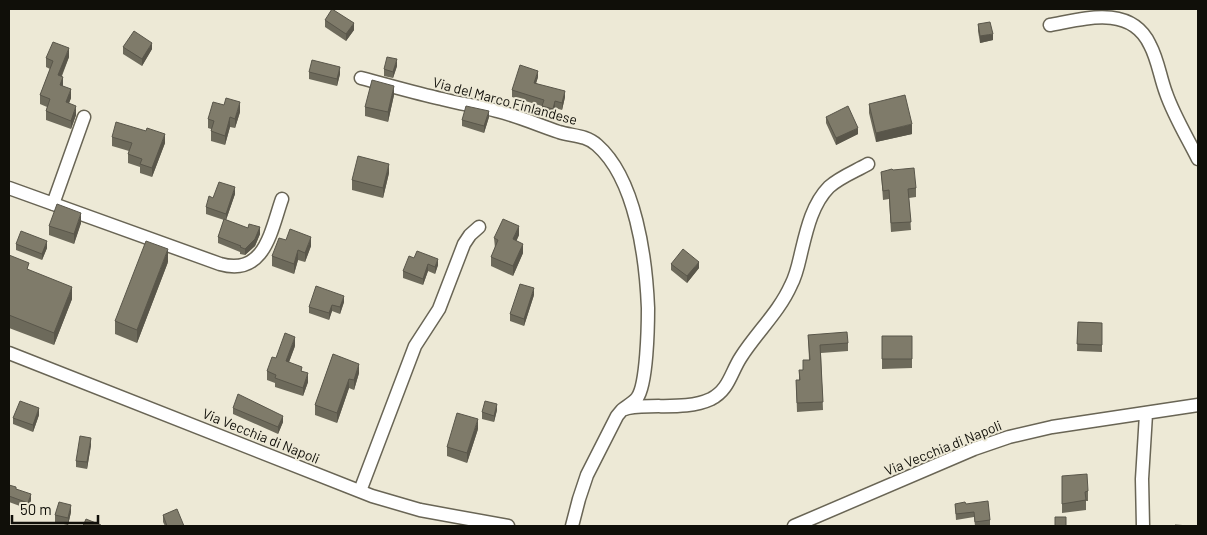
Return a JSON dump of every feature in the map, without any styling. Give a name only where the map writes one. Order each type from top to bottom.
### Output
[{"type":"street","points":[[1050,25],[1105,16],[1122,20],[1140,31],[1150,44],[1171,104],[1198,159]]},
{"type":"street","name":"Via del Marco Finlandese","points":[[361,78],[443,100],[499,111],[559,132],[586,137],[606,154],[622,180],[632,208],[647,293],[647,330],[642,386],[637,398],[614,419],[590,468],[580,494],[572,526]]},
{"type":"street","points":[[53,204],[84,117]]},
{"type":"street","points":[[622,410],[636,407],[694,404],[720,393],[728,384],[742,356],[776,313],[788,291],[796,275],[810,219],[821,198],[829,187],[837,181],[868,164]]},
{"type":"street","points":[[9,188],[220,264],[232,266],[249,263],[262,252],[267,243],[282,199]]},
{"type":"street","points":[[360,491],[415,346],[439,309],[464,244],[478,227]]},
{"type":"street","name":"Via Vecchia di Napoli","points":[[9,352],[360,491],[414,508],[508,526]]},
{"type":"street","name":"Via Vecchia di Napoli","points":[[794,526],[988,444],[1047,428],[1198,405]]},
{"type":"street","points":[[1143,526],[1142,479],[1146,414]]},
{"type":"building","points":[[332,9],[354,23],[346,34],[325,20]]},
{"type":"building","points":[[990,22],[993,34],[980,36],[978,24]]},
{"type":"building","points":[[134,31],[152,43],[142,59],[123,47]]},
{"type":"building","points":[[53,42],[69,48],[58,75],[63,77],[60,85],[71,89],[66,102],[76,106],[71,121],[46,111],[50,99],[40,95],[53,61],[46,58]]},
{"type":"building","points":[[387,57],[397,59],[393,72],[384,69]]},
{"type":"building","points":[[312,60],[340,67],[337,79],[309,72]]},
{"type":"building","points":[[520,65],[538,71],[534,83],[565,91],[562,103],[555,101],[553,109],[542,106],[544,100],[512,90]]},
{"type":"building","points":[[372,80],[394,86],[388,112],[365,107]]},
{"type":"building","points":[[905,95],[912,124],[876,133],[869,104]]},
{"type":"building","points":[[226,98],[240,102],[235,119],[230,117],[225,136],[211,131],[214,121],[208,119],[213,102],[224,105]]},
{"type":"building","points":[[466,106],[489,111],[484,126],[462,120]]},
{"type":"building","points":[[848,106],[858,128],[836,138],[826,117]]},
{"type":"building","points":[[116,122],[146,131],[147,128],[165,134],[152,168],[140,164],[142,159],[128,154],[132,143],[112,137]]},
{"type":"building","points":[[358,156],[389,164],[383,188],[352,180]]},
{"type":"building","points":[[914,168],[916,188],[908,189],[911,222],[891,223],[889,190],[883,191],[881,172],[892,169]]},
{"type":"building","points":[[219,182],[235,187],[226,214],[206,207],[209,196],[213,198]]},
{"type":"building","points":[[57,204],[81,213],[74,234],[49,226]]},
{"type":"building","points":[[224,219],[248,228],[249,224],[260,227],[255,239],[245,249],[218,237]]},
{"type":"building","points":[[503,219],[519,226],[513,239],[523,244],[513,266],[491,257],[498,240],[494,238]]},
{"type":"building","points":[[290,229],[311,237],[305,253],[298,250],[294,264],[272,256],[279,238],[286,240]]},
{"type":"building","points":[[21,231],[47,241],[42,254],[16,244]]},
{"type":"building","points":[[146,241],[168,249],[137,330],[115,321]]},
{"type":"building","points":[[683,249],[699,262],[687,276],[671,264]]},
{"type":"building","points":[[417,251],[438,259],[435,267],[428,264],[423,279],[403,271],[409,256],[414,258]]},
{"type":"building","points":[[9,255],[29,263],[27,269],[72,287],[54,333],[9,315]]},
{"type":"building","points":[[520,284],[534,288],[524,319],[510,314]]},
{"type":"building","points":[[316,286],[344,296],[340,307],[332,305],[329,313],[309,307]]},
{"type":"building","points":[[1078,322],[1102,323],[1102,345],[1077,344]]},
{"type":"building","points":[[847,332],[848,343],[820,345],[823,402],[797,403],[796,380],[800,380],[799,370],[803,370],[803,360],[810,360],[808,335]]},
{"type":"building","points":[[285,333],[295,337],[286,361],[302,367],[301,371],[308,373],[303,388],[275,378],[276,375],[267,371],[272,357],[276,358]]},
{"type":"building","points":[[882,336],[912,336],[912,359],[882,359]]},
{"type":"building","points":[[333,354],[359,364],[354,380],[349,379],[337,413],[315,405]]},
{"type":"building","points":[[238,394],[283,416],[278,427],[233,408]]},
{"type":"building","points":[[20,401],[39,408],[33,425],[13,418]]},
{"type":"building","points":[[485,401],[497,404],[494,416],[482,412]]},
{"type":"building","points":[[457,413],[478,419],[467,453],[447,447]]},
{"type":"building","points":[[80,436],[91,438],[87,462],[76,461]]},
{"type":"building","points":[[1087,474],[1088,491],[1085,492],[1086,500],[1062,504],[1062,476]]},
{"type":"building","points":[[9,485],[31,494],[28,503],[9,496]]},
{"type":"building","points":[[988,501],[990,520],[975,522],[974,512],[956,514],[955,504]]},
{"type":"building","points":[[59,502],[71,505],[68,518],[55,515]]},
{"type":"building","points":[[177,509],[184,526],[167,526],[163,515]]},
{"type":"building","points":[[1055,517],[1066,517],[1066,526],[1055,526]]},
{"type":"building","points":[[86,519],[101,525],[83,526]]}]
